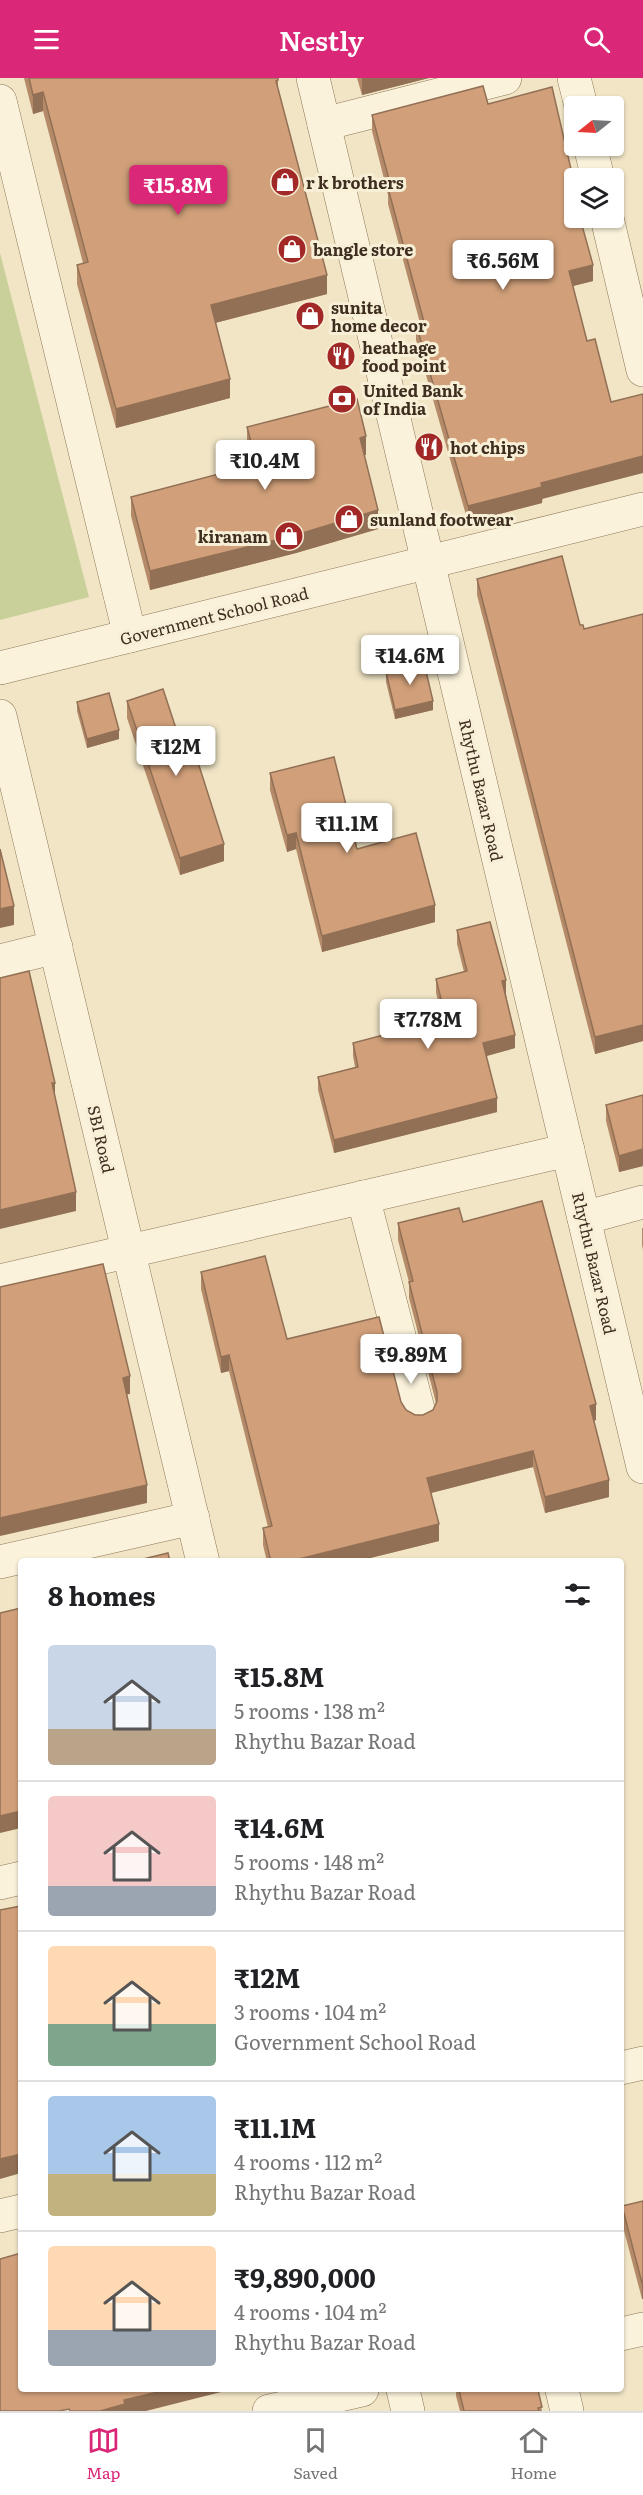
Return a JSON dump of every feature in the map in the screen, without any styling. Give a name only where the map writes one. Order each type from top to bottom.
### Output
[{"type":"street","name":"Rhythu Bazar Road","points":[[313,78],[584,1218],[639,1431],[643,1467]]},
{"type":"street","points":[[324,124],[506,78]]},
{"type":"street","points":[[574,78],[578,96]]},
{"type":"street","points":[[0,101],[130,636]]},
{"type":"street","points":[[612,228],[632,271],[643,370]]},
{"type":"street","name":"Government School Road","points":[[0,668],[643,509]]},
{"type":"street","name":"SBI Road","points":[[0,716],[202,1558]]},
{"type":"street","points":[[0,961],[56,947]]},
{"type":"street","points":[[0,1281],[568,1150]]},
{"type":"street","points":[[363,1197],[419,1413]]},
{"type":"street","points":[[584,1218],[643,1202]]},
{"type":"street","points":[[0,1562],[193,1518]]},
{"type":"street","points":[[0,1883],[18,1879]]},
{"type":"street","points":[[624,2067],[643,2063]]},
{"type":"street","points":[[0,2216],[18,2212]]},
{"type":"street","points":[[624,2333],[643,2329]]},
{"type":"street","points":[[270,2411],[353,2392]]},
{"type":"street","points":[[403,2392],[408,2411]]},
{"type":"street","points":[[562,2392],[567,2411]]},
{"type":"green space","points":[[0,253],[89,597],[0,620]]},
{"type":"building","points":[[29,78],[278,78],[276,81],[327,275],[211,305],[230,379],[116,409],[77,265],[88,262],[43,92],[33,95]]},
{"type":"building","points":[[483,86],[488,104],[552,87],[564,139],[564,156],[568,156],[571,168],[564,168],[564,228],[583,228],[593,265],[569,271],[587,341],[595,339],[611,402],[643,394],[643,456],[541,483],[542,487],[468,506],[416,324],[424,322],[388,188],[391,187],[372,115]]},
{"type":"building","points":[[357,399],[366,436],[360,438],[378,510],[296,535],[150,571],[131,497],[257,464],[247,427]]},
{"type":"building","points":[[562,556],[580,625],[583,625],[584,629],[643,614],[643,1025],[595,1037],[477,579]]},
{"type":"building","points":[[424,663],[433,701],[395,710],[386,672]]},
{"type":"building","points":[[163,689],[185,756],[195,753],[224,844],[180,858],[127,701]]},
{"type":"building","points":[[109,693],[119,730],[87,739],[77,702]]},
{"type":"building","points":[[334,757],[357,849],[416,833],[435,905],[322,936],[296,833],[287,835],[270,773]]},
{"type":"building","points":[[0,849],[14,906],[0,909]]},
{"type":"building","points":[[490,922],[506,980],[502,981],[515,1035],[483,1043],[497,1098],[334,1140],[318,1077],[358,1067],[353,1043],[395,1032],[391,1016],[442,1003],[436,979],[467,971],[457,930]]},
{"type":"building","points":[[29,971],[55,1083],[52,1083],[76,1192],[0,1210],[0,978]]},
{"type":"building","points":[[643,1095],[643,1149],[619,1156],[606,1105]]},
{"type":"building","points":[[542,1201],[596,1404],[590,1406],[609,1480],[545,1497],[533,1451],[427,1478],[439,1524],[303,1558],[270,1558],[263,1528],[272,1526],[229,1355],[221,1357],[201,1272],[265,1256],[287,1339],[379,1317],[401,1402],[406,1410],[415,1415],[423,1415],[433,1410],[437,1401],[437,1392],[409,1282],[413,1281],[398,1223],[459,1208],[463,1222]]},
{"type":"building","points":[[103,1264],[130,1376],[123,1378],[147,1485],[0,1518],[0,1287]]},
{"type":"building","points":[[168,1553],[169,1558],[147,1558]]},
{"type":"building","points":[[18,1609],[18,1812],[0,1816],[0,1613]]},
{"type":"building","points":[[18,1907],[18,2155],[0,2159],[0,1910]]},
{"type":"building","points":[[643,2201],[643,2283],[624,2214],[624,2206]]},
{"type":"building","points":[[18,2254],[18,2392],[158,2392],[124,2400],[125,2404],[100,2411],[70,2411],[69,2409],[0,2411],[0,2259]]},
{"type":"building","points":[[459,2392],[538,2392],[542,2407],[538,2408],[539,2411],[464,2411]]},
{"type":"place","name":"r k brothers","points":[[285,182]]},
{"type":"place","name":"bangle store","points":[[292,249]]},
{"type":"place","name":"sunita home decor","points":[[310,316]]},
{"type":"place","name":"heathage food point","points":[[341,356]]},
{"type":"place","name":"United Bank of India","points":[[342,399]]},
{"type":"place","name":"hot chips","points":[[429,447]]},
{"type":"place","name":"sunland footwear","points":[[349,519]]},
{"type":"place","name":"kiranam","points":[[289,536]]}]
